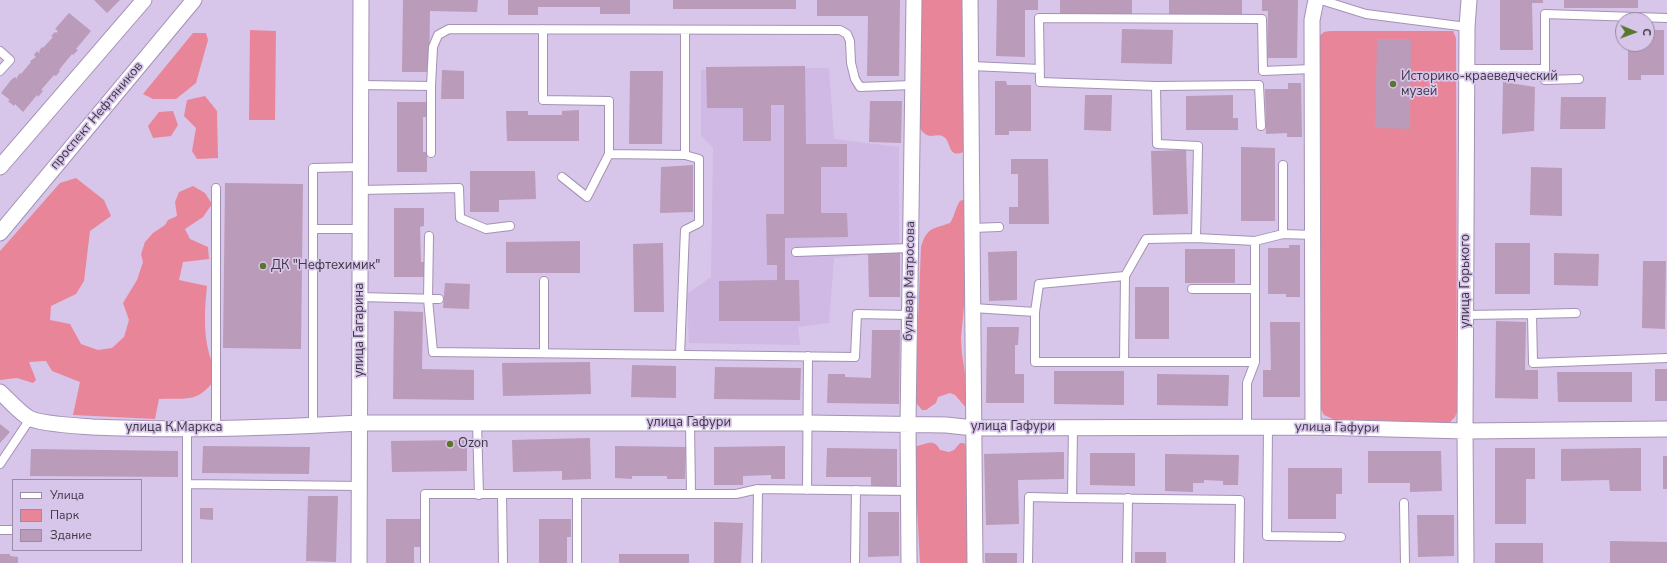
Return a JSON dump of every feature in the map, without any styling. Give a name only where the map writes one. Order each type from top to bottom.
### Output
[{"type":"street","points":[[0,167],[144,0]]},
{"type":"street","name":"проспект Нефтяников","points":[[0,233],[194,0]]},
{"type":"street","name":"улица Гагарина","points":[[360,563],[361,0]]},
{"type":"street","name":"бульвар Матросова","points":[[909,563],[908,424],[914,0]]},
{"type":"street","points":[[970,0],[975,563]]},
{"type":"street","points":[[1313,427],[1312,20],[1316,0]]},
{"type":"street","name":"улица Горького","points":[[1466,563],[1465,431],[1467,27],[1469,0]]},
{"type":"street","points":[[0,392],[30,419]]},
{"type":"street","name":"улица К.Маркса","points":[[30,419],[67,426],[188,428],[314,426],[360,423]]},
{"type":"street","name":"улица Гафури","points":[[360,423],[807,423],[946,425],[974,428],[1313,427],[1465,431],[1667,429]]},
{"type":"lane","points":[[1321,0],[1366,14],[1467,27]]},
{"type":"lane","points":[[1578,79],[1545,80],[1545,14],[1667,18]]},
{"type":"lane","points":[[1259,85],[1156,86],[1040,82],[1039,18],[1262,19],[1263,71],[1259,85],[1261,126]]},
{"type":"lane","points":[[431,153],[431,86],[433,47],[438,35],[449,29],[840,30],[847,34],[850,41],[851,63],[855,79],[860,87],[912,85]]},
{"type":"lane","points":[[543,29],[543,100],[608,101],[609,154],[587,197],[562,177]]},
{"type":"lane","points":[[685,30],[686,155]]},
{"type":"lane","points":[[0,51],[10,60],[0,71]]},
{"type":"lane","points":[[971,66],[1040,69]]},
{"type":"lane","points":[[1263,71],[1312,69]]},
{"type":"lane","points":[[1467,69],[1545,69]]},
{"type":"lane","points":[[361,85],[431,86]]},
{"type":"lane","points":[[1156,86],[1157,144],[1198,146],[1196,238]]},
{"type":"lane","points":[[609,154],[686,155],[699,159],[699,223],[685,230],[680,355]]},
{"type":"lane","points":[[1283,165],[1283,234]]},
{"type":"lane","points":[[314,426],[313,168],[360,167]]},
{"type":"lane","points":[[216,188],[216,428]]},
{"type":"lane","points":[[360,190],[459,188],[460,218],[486,229],[510,226]]},
{"type":"lane","points":[[972,228],[999,227]]},
{"type":"lane","points":[[313,229],[360,229]]},
{"type":"lane","points":[[1124,362],[1125,276],[1146,239],[1196,238],[1255,241],[1283,234],[1313,235]]},
{"type":"lane","points":[[429,236],[428,299],[433,352],[856,357],[857,314],[909,315]]},
{"type":"lane","points":[[1247,427],[1247,383],[1255,362],[1255,241]]},
{"type":"lane","points":[[796,252],[910,248]]},
{"type":"lane","points":[[1125,276],[1039,284],[1034,312],[1035,362],[1255,362]]},
{"type":"lane","points":[[544,280],[544,353]]},
{"type":"lane","points":[[1192,289],[1255,289]]},
{"type":"lane","points":[[360,297],[439,299]]},
{"type":"lane","points":[[973,308],[1034,312]]},
{"type":"lane","points":[[1466,315],[1576,313]]},
{"type":"lane","points":[[1532,314],[1533,364],[1667,358]]},
{"type":"lane","points":[[807,490],[808,356]]},
{"type":"lane","points":[[0,464],[30,419]]},
{"type":"lane","points":[[477,423],[479,494]]},
{"type":"lane","points":[[690,423],[691,494]]},
{"type":"lane","points":[[1072,498],[1073,427]]},
{"type":"lane","points":[[1268,427],[1268,536],[1341,537]]},
{"type":"lane","points":[[187,563],[188,428]]},
{"type":"lane","points":[[187,484],[360,486]]},
{"type":"lane","points":[[757,563],[758,490]]},
{"type":"lane","points":[[425,563],[425,494],[736,494],[758,490],[908,491]]},
{"type":"lane","points":[[855,563],[856,490]]},
{"type":"lane","points":[[502,494],[502,563]]},
{"type":"lane","points":[[577,494],[577,563]]},
{"type":"lane","points":[[1028,563],[1029,497],[1240,500],[1239,563]]},
{"type":"lane","points":[[1127,563],[1128,498]]},
{"type":"lane","points":[[1404,503],[1405,563]]},
{"type":"lane","points":[[0,530],[12,530]]},
{"type":"shaded area","points":[[829,68],[834,139],[899,147],[899,250],[868,250],[857,256],[834,258],[829,323],[798,327],[800,345],[689,343],[687,294],[711,277],[713,148],[701,136],[701,70]]},
{"type":"green space","points":[[919,0],[964,0],[966,146],[963,152],[958,154],[950,149],[944,137],[938,135],[929,136],[922,131],[918,125],[921,81]]},
{"type":"green space","points":[[250,30],[276,31],[275,120],[249,120]]},
{"type":"green space","points":[[1453,31],[1456,38],[1457,412],[1455,417],[1449,423],[1333,419],[1324,415],[1319,405],[1317,38],[1324,32]]},
{"type":"green space","points":[[193,33],[206,33],[208,40],[196,83],[176,99],[153,99],[143,94]]},
{"type":"green space","points":[[205,96],[217,111],[218,158],[197,159],[192,151],[196,128],[184,116],[187,100]]},
{"type":"green space","points":[[173,111],[178,125],[171,136],[153,138],[148,126],[159,112]]},
{"type":"green space","points":[[76,178],[104,200],[111,216],[90,231],[84,281],[76,294],[51,306],[50,320],[70,324],[81,344],[98,350],[112,348],[124,337],[129,320],[123,303],[137,280],[143,262],[141,254],[145,242],[153,233],[165,225],[168,220],[177,216],[175,202],[179,192],[193,186],[205,193],[212,204],[203,217],[185,229],[190,239],[208,247],[209,259],[183,262],[179,280],[207,286],[205,320],[207,344],[213,365],[219,375],[212,384],[199,395],[194,397],[159,399],[155,419],[73,415],[80,382],[52,371],[46,361],[29,362],[36,380],[33,383],[17,378],[0,380],[0,251],[60,183]]},
{"type":"green space","points":[[965,199],[967,275],[961,338],[969,400],[967,409],[955,395],[950,393],[938,397],[936,403],[926,410],[922,410],[917,404],[915,396],[921,247],[928,232],[950,223],[960,201]]},
{"type":"green space","points":[[934,443],[940,450],[949,452],[954,450],[960,443],[964,443],[969,450],[969,563],[920,563],[914,453],[917,446]]},
{"type":"building","points":[[94,0],[120,0],[107,13]]},
{"type":"building","points":[[403,0],[478,0],[477,12],[430,11],[429,72],[402,72]]},
{"type":"building","points":[[508,0],[630,0],[630,14],[600,14],[600,7],[538,7],[538,15],[508,15]]},
{"type":"building","points":[[673,0],[796,0],[796,9],[673,9]]},
{"type":"building","points":[[817,0],[900,0],[899,76],[867,76],[868,16],[817,16]]},
{"type":"building","points":[[997,0],[1038,0],[1038,10],[1025,10],[1025,57],[996,56]]},
{"type":"building","points":[[1060,0],[1132,0],[1132,15],[1060,15]]},
{"type":"building","points":[[1169,0],[1242,0],[1242,14],[1169,15]]},
{"type":"building","points":[[1262,0],[1298,0],[1297,58],[1267,58],[1268,11],[1262,11]]},
{"type":"building","points":[[1500,0],[1543,0],[1543,3],[1532,3],[1533,50],[1500,50]]},
{"type":"building","points":[[1564,0],[1638,0],[1638,8],[1564,8]]},
{"type":"building","points":[[69,13],[91,31],[76,49],[78,50],[73,55],[72,54],[56,76],[54,75],[41,90],[43,91],[38,97],[37,95],[23,112],[15,104],[14,106],[8,101],[10,100],[1,93],[11,80],[15,77],[17,79],[20,73],[21,74],[31,62],[30,61],[36,57],[34,55],[37,51],[39,53],[42,47],[43,48],[53,37],[51,36],[58,31],[55,29]]},
{"type":"building","points":[[1122,29],[1173,30],[1172,64],[1121,63]]},
{"type":"building","points":[[1655,30],[1664,30],[1664,75],[1641,75],[1641,80],[1628,80],[1628,52],[1655,52]]},
{"type":"building","name":"Историко-краеведческий музей","points":[[1377,39],[1411,39],[1410,129],[1375,128]]},
{"type":"building","points":[[805,66],[806,144],[847,144],[847,167],[821,167],[821,213],[847,213],[848,237],[785,238],[785,280],[799,280],[800,321],[719,321],[719,281],[777,280],[777,265],[767,265],[766,214],[784,214],[784,105],[771,105],[771,141],[743,141],[743,108],[707,108],[706,67]]},
{"type":"building","points":[[442,70],[464,71],[464,99],[441,99]]},
{"type":"building","points":[[630,71],[663,71],[662,144],[629,144]]},
{"type":"building","points":[[995,81],[1006,81],[1007,85],[1031,85],[1031,131],[1009,131],[1009,135],[995,135]]},
{"type":"building","points":[[1503,82],[1535,87],[1534,131],[1502,134]]},
{"type":"building","points":[[1288,83],[1301,83],[1302,137],[1287,137],[1287,133],[1266,134],[1265,89],[1288,89]]},
{"type":"building","points":[[1085,95],[1112,95],[1111,131],[1084,130]]},
{"type":"building","points":[[1233,95],[1233,118],[1238,118],[1238,130],[1186,130],[1186,96]]},
{"type":"building","points":[[1561,97],[1606,97],[1605,129],[1560,129]]},
{"type":"building","points":[[870,101],[902,101],[901,143],[869,142]]},
{"type":"building","points":[[397,102],[427,102],[427,117],[423,117],[423,152],[427,152],[427,172],[397,172]]},
{"type":"building","points":[[579,110],[579,141],[507,141],[506,111],[528,111],[528,115],[562,115],[562,111]]},
{"type":"building","points":[[1241,147],[1275,148],[1275,221],[1241,221]]},
{"type":"building","points":[[1186,150],[1188,214],[1153,215],[1151,151]]},
{"type":"building","points":[[1011,159],[1048,159],[1049,224],[1009,224],[1009,207],[1018,207],[1018,174],[1011,174]]},
{"type":"building","points":[[693,165],[693,212],[660,213],[661,167]]},
{"type":"building","points":[[1531,167],[1562,168],[1562,216],[1530,215]]},
{"type":"building","points":[[470,171],[535,171],[536,199],[499,200],[499,212],[470,212]]},
{"type":"building","name":"ДК \"Нефтехимик\"","points":[[225,183],[303,184],[301,349],[223,348]]},
{"type":"building","points":[[394,208],[424,208],[424,226],[420,227],[421,262],[425,262],[425,277],[394,277]]},
{"type":"building","points":[[580,241],[580,273],[506,273],[506,242]]},
{"type":"building","points":[[663,243],[664,312],[634,312],[633,244]]},
{"type":"building","points":[[1495,243],[1530,243],[1530,294],[1495,294]]},
{"type":"building","points":[[1289,245],[1300,245],[1300,297],[1286,297],[1286,294],[1268,294],[1268,248],[1289,248]]},
{"type":"building","points":[[1185,249],[1235,249],[1235,283],[1185,283]]},
{"type":"building","points":[[1017,251],[1017,300],[989,301],[988,252]]},
{"type":"building","points":[[868,252],[900,252],[900,297],[869,297]]},
{"type":"building","points":[[1554,253],[1599,254],[1598,286],[1554,285]]},
{"type":"building","points":[[1643,261],[1666,261],[1665,329],[1642,328]]},
{"type":"building","points":[[445,283],[470,284],[469,309],[443,308]]},
{"type":"building","points":[[1135,287],[1169,287],[1169,339],[1135,339]]},
{"type":"building","points":[[394,311],[423,312],[422,369],[474,370],[474,400],[393,399]]},
{"type":"building","points":[[1496,321],[1526,322],[1525,370],[1538,370],[1538,399],[1495,398]]},
{"type":"building","points":[[1270,322],[1300,322],[1300,397],[1263,397],[1263,370],[1271,370]]},
{"type":"building","points":[[987,327],[1019,327],[1018,345],[1015,345],[1015,374],[1024,374],[1024,403],[986,403]]},
{"type":"building","points":[[872,330],[900,330],[899,404],[827,403],[828,374],[845,374],[845,377],[871,378]]},
{"type":"building","points":[[590,362],[591,394],[503,396],[502,363]]},
{"type":"building","points":[[632,365],[676,366],[676,398],[631,397]]},
{"type":"building","points":[[715,367],[801,368],[800,400],[714,399]]},
{"type":"building","points":[[1655,369],[1667,369],[1667,401],[1655,401]]},
{"type":"building","points":[[1054,371],[1124,371],[1124,405],[1054,404]]},
{"type":"building","points":[[1557,372],[1632,372],[1632,402],[1558,402]]},
{"type":"building","points":[[1157,374],[1229,375],[1228,406],[1157,405]]},
{"type":"building","points":[[0,424],[10,432],[0,443]]},
{"type":"building","points":[[590,438],[591,479],[562,480],[562,471],[513,472],[512,440]]},
{"type":"building","points":[[467,440],[467,471],[392,472],[391,441]]},
{"type":"building","points":[[203,446],[310,447],[309,474],[202,473]]},
{"type":"building","points":[[615,446],[686,447],[685,479],[667,479],[667,476],[632,476],[632,479],[615,478]]},
{"type":"building","points":[[785,446],[785,479],[771,479],[771,475],[743,476],[743,485],[714,485],[714,447]]},
{"type":"building","points":[[827,448],[897,449],[897,488],[871,488],[871,477],[826,477]]},
{"type":"building","points":[[1495,448],[1535,448],[1535,479],[1526,479],[1526,524],[1495,524]]},
{"type":"building","points":[[1641,448],[1641,491],[1610,491],[1609,480],[1561,481],[1561,449]]},
{"type":"building","points":[[31,449],[178,451],[178,477],[30,476]]},
{"type":"building","points":[[1368,451],[1441,451],[1442,491],[1410,492],[1410,483],[1368,483]]},
{"type":"building","points":[[1064,452],[1064,479],[1018,480],[1019,524],[986,525],[984,454]]},
{"type":"building","points":[[1090,453],[1135,453],[1135,486],[1090,485]]},
{"type":"building","points":[[1165,454],[1239,455],[1238,485],[1223,485],[1223,481],[1204,480],[1204,483],[1193,483],[1193,492],[1165,491]]},
{"type":"building","points":[[1663,456],[1667,456],[1667,489],[1663,489]]},
{"type":"building","points":[[1288,468],[1342,468],[1342,494],[1336,494],[1336,519],[1288,519]]},
{"type":"building","points":[[308,496],[338,496],[336,562],[306,561]]},
{"type":"building","points":[[200,508],[213,508],[213,520],[200,519]]},
{"type":"building","points":[[868,512],[899,512],[899,556],[868,557]]},
{"type":"building","points":[[1417,515],[1454,515],[1454,556],[1418,557]]},
{"type":"building","points":[[386,519],[421,519],[421,547],[414,547],[414,563],[386,563]]},
{"type":"building","points":[[539,519],[571,519],[571,537],[567,537],[567,563],[539,563]]},
{"type":"building","points":[[714,522],[743,523],[741,563],[714,563]]},
{"type":"building","points":[[1610,541],[1667,542],[1667,563],[1610,563]]},
{"type":"building","points":[[1495,543],[1543,543],[1543,563],[1495,563]]},
{"type":"building","points":[[1135,552],[1166,552],[1166,563],[1135,563]]},
{"type":"building","points":[[985,553],[1017,553],[1017,563],[985,563]]},
{"type":"building","points":[[0,554],[10,554],[10,556],[18,557],[18,563],[0,563]]},
{"type":"building","points":[[619,554],[689,554],[689,563],[619,563]]},
{"type":"place","name":"Историко-краеведческий музей","points":[[1393,84]]},
{"type":"place","name":"ДК \"Нефтехимик\"","points":[[263,266]]},
{"type":"place","name":"Ozon","points":[[450,444]]}]
